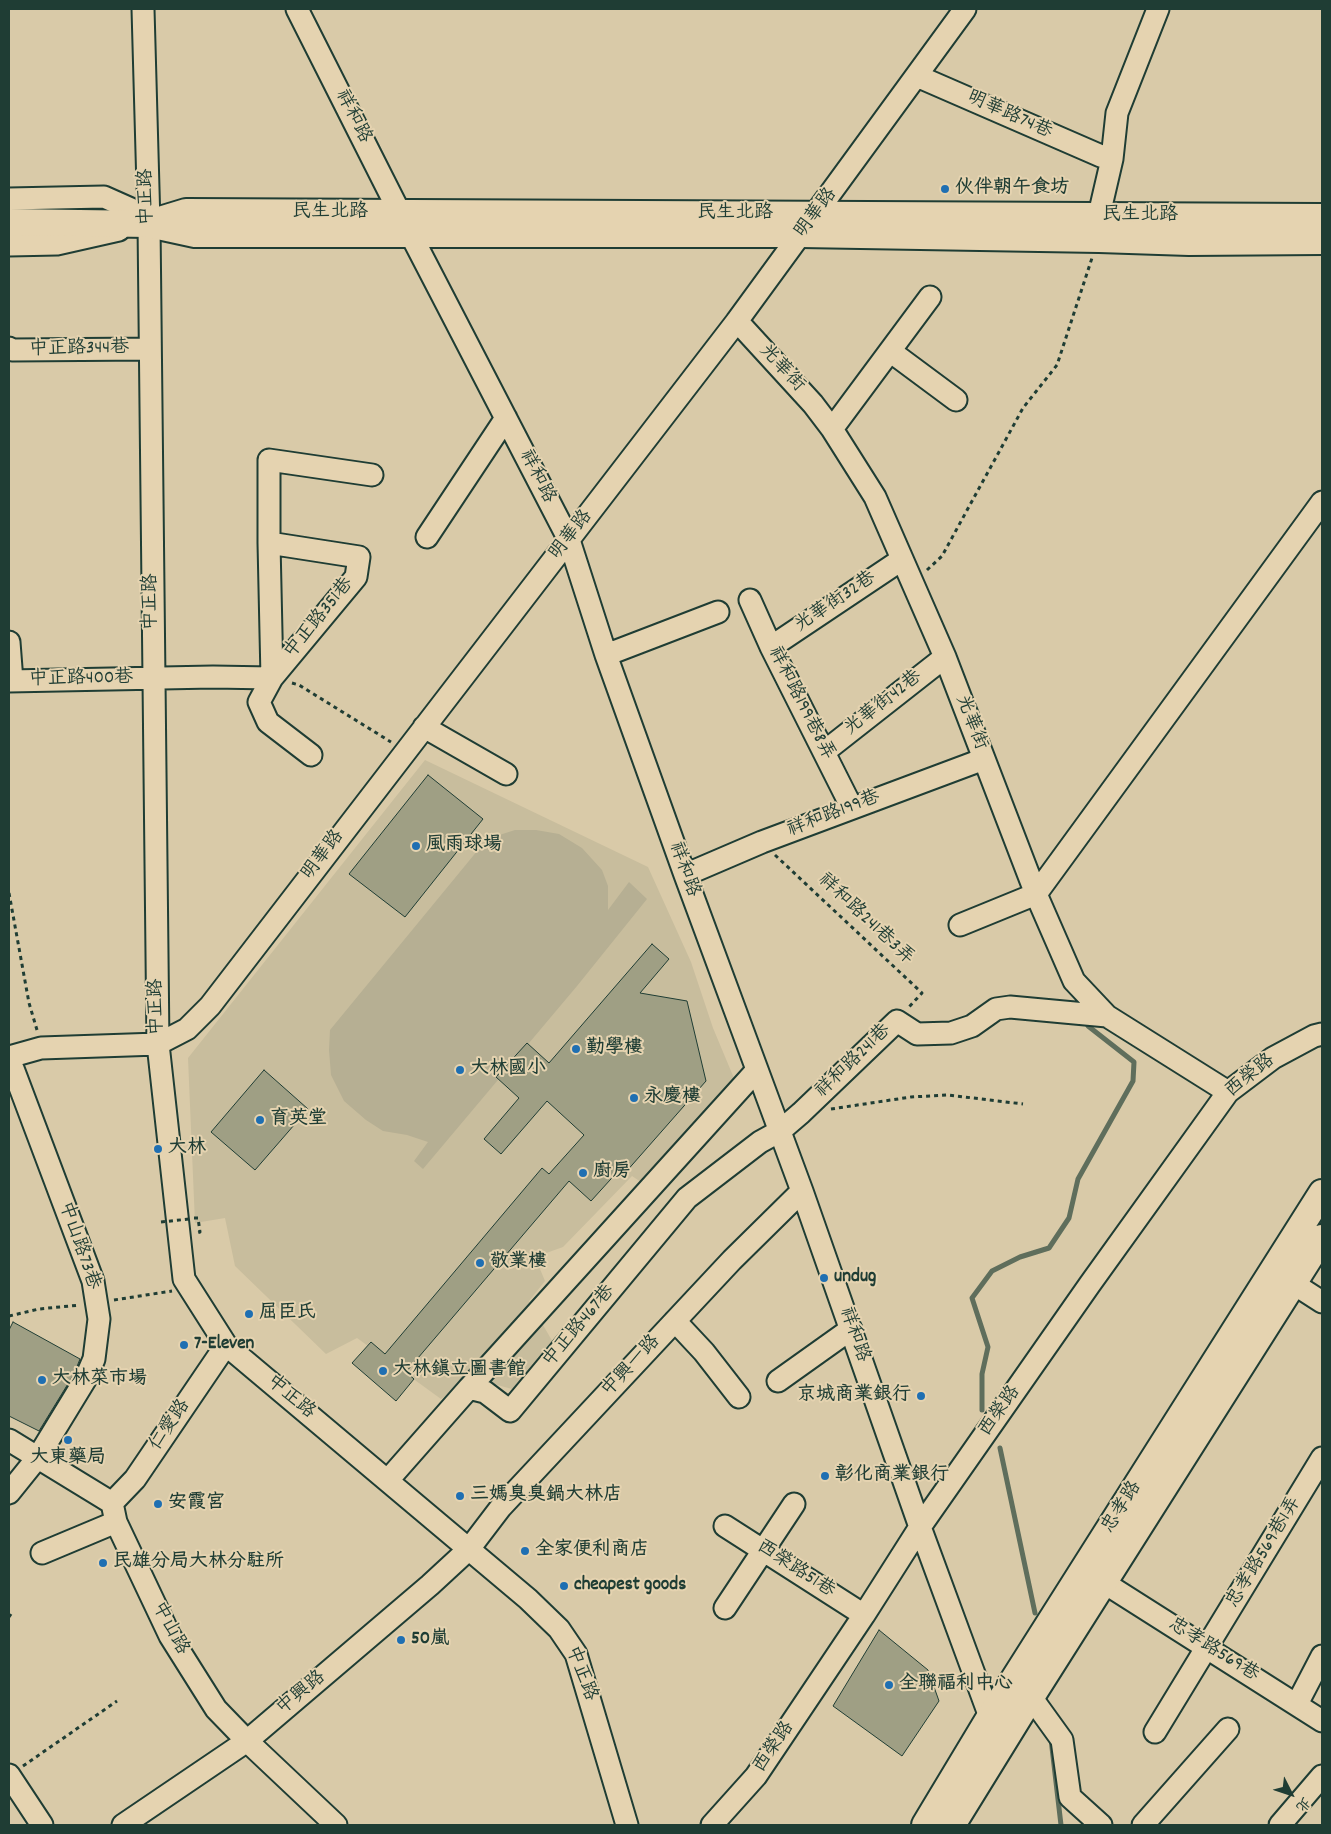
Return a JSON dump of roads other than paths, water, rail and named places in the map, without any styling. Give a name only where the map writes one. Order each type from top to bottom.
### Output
[{"type":"main road","name":"民生北路","points":[[9,222],[149,224],[195,234],[406,224],[817,214],[1099,227],[1189,242],[1322,241]]},
{"type":"main road","name":"民生北路","points":[[406,224],[801,234],[1099,227],[1322,217]]},
{"type":"main road","name":"忠孝路","points":[[952,1825],[1103,1582],[1283,1277],[1322,1192]]},
{"type":"main road","name":"忠孝路","points":[[925,1825],[990,1717],[1283,1277],[1322,1238]]},
{"type":"street","name":"中正路","points":[[143,9],[149,224],[158,1044],[184,1279],[226,1345],[528,1599],[559,1629],[576,1654],[627,1825]]},
{"type":"street","name":"祥和路","points":[[297,9],[569,540],[606,655],[802,1191],[920,1527],[990,1717]]},
{"type":"street","name":"明華路","points":[[158,1044],[187,1029],[210,1006],[405,750],[737,321],[966,9]]},
{"type":"street","points":[[1099,227],[1112,159],[1117,113],[1158,9]]},
{"type":"street","name":"明華路74巷","points":[[917,76],[1101,156]]},
{"type":"street","points":[[9,199],[104,197],[131,209],[149,224]]},
{"type":"street","points":[[9,244],[57,244],[149,224]]},
{"type":"street","points":[[832,429],[930,297]]},
{"type":"street","name":"光華街","points":[[737,321],[813,404],[832,429],[875,497],[945,657],[1036,894],[1074,981],[1106,1016],[1228,1092]]},
{"type":"street","name":"中正路344巷","points":[[9,348],[12,350],[150,349]]},
{"type":"street","points":[[890,351],[956,400]]},
{"type":"street","points":[[427,537],[506,418]]},
{"type":"street","points":[[272,678],[269,543],[270,460],[372,475]]},
{"type":"street","points":[[960,925],[1036,894],[1322,502]]},
{"type":"street","name":"中正路351巷","points":[[269,543],[359,557],[356,577],[272,678],[260,702],[268,722],[311,756]]},
{"type":"street","name":"光華街32巷","points":[[771,647],[901,560]]},
{"type":"street","name":"祥和路199巷8弄","points":[[750,600],[771,647],[852,808]]},
{"type":"street","points":[[606,655],[718,612]]},
{"type":"street","points":[[9,642],[10,681]]},
{"type":"street","name":"光華街42巷","points":[[824,752],[945,657]]},
{"type":"street","name":"中正路351巷","points":[[153,679],[272,678]]},
{"type":"street","name":"中正路400巷","points":[[10,681],[153,679]]},
{"type":"street","points":[[424,726],[506,774]]},
{"type":"street","name":"祥和路199巷","points":[[685,875],[762,842],[984,759]]},
{"type":"street","name":"祥和路241巷","points":[[780,1131],[897,1021],[917,1034],[925,1034],[951,1033],[972,1026],[996,1009],[1010,1007],[1106,1016]]},
{"type":"street","name":"西榮路","points":[[712,1825],[756,1776],[864,1615],[920,1527],[1090,1284],[1228,1092],[1273,1058],[1319,1033]]},
{"type":"street","points":[[9,1058],[41,1048],[158,1044]]},
{"type":"street","name":"中山路73巷","points":[[9,1058],[92,1281],[99,1319],[94,1359],[85,1380],[38,1457],[9,1493]]},
{"type":"street","points":[[388,1480],[757,1070]]},
{"type":"street","name":"中正路467巷","points":[[469,1388],[484,1392],[510,1411],[687,1198],[760,1142],[780,1131]]},
{"type":"street","name":"中興一路","points":[[469,1549],[501,1508],[732,1260],[802,1191]]},
{"type":"street","points":[[1283,1277],[1322,1302]]},
{"type":"street","points":[[675,1322],[704,1352],[739,1397]]},
{"type":"street","points":[[778,1381],[851,1329]]},
{"type":"street","name":"仁愛路","points":[[114,1512],[226,1345]]},
{"type":"street","points":[[9,1440],[38,1457],[114,1512],[42,1553]]},
{"type":"street","name":"忠孝路569巷1弄","points":[[1154,1732],[1208,1647],[1322,1458]]},
{"type":"street","points":[[724,1608],[794,1504]]},
{"type":"street","name":"中山路","points":[[114,1512],[170,1636],[216,1709],[336,1825]]},
{"type":"street","name":"西榮路51巷","points":[[725,1526],[864,1615]]},
{"type":"street","name":"中興路","points":[[123,1825],[247,1741],[430,1585],[469,1549]]},
{"type":"street","name":"忠孝路569巷","points":[[1103,1582],[1322,1721]]},
{"type":"street","points":[[1297,1704],[1322,1656]]},
{"type":"street","points":[[990,1717],[1031,1697],[1062,1740],[1070,1797],[1101,1825]]},
{"type":"street","points":[[1143,1825],[1228,1729]]},
{"type":"street","points":[[9,1776],[42,1825]]},
{"type":"street","points":[[1280,1825],[1322,1776]]},
{"type":"waterway","points":[[982,1410],[982,1374],[988,1347],[972,1298],[992,1271],[1020,1257],[1049,1248],[1069,1218],[1078,1179],[1133,1081],[1134,1062],[1088,1026]]},
{"type":"waterway","points":[[1000,1448],[1035,1613]]},
{"type":"waterway","points":[[1051,1739],[1061,1825]]},
{"type":"place","name":"伙伴朝午食坊","points":[[945,189]]},
{"type":"place","name":"風雨球場","points":[[416,846]]},
{"type":"place","name":"勤學樓","points":[[576,1049]]},
{"type":"place","name":"大林國小","points":[[460,1070]]},
{"type":"place","name":"永慶樓","points":[[634,1098]]},
{"type":"place","name":"育英堂","points":[[260,1120]]},
{"type":"place","name":"大林","points":[[158,1149]]},
{"type":"place","name":"廚房","points":[[583,1173]]},
{"type":"place","name":"敬業樓","points":[[480,1263]]},
{"type":"place","name":"undug","points":[[824,1278]]},
{"type":"place","name":"屈臣氏","points":[[249,1314]]},
{"type":"place","name":"7-Eleven","points":[[184,1345]]},
{"type":"place","name":"大林鎮立圖書館","points":[[383,1371]]},
{"type":"place","name":"大林菜市場","points":[[42,1380]]},
{"type":"place","name":"京城商業銀行","points":[[921,1396]]},
{"type":"place","name":"大東藥局","points":[[68,1440]]},
{"type":"place","name":"彰化商業銀行","points":[[825,1476]]},
{"type":"place","name":"三媽臭臭鍋大林店","points":[[460,1496]]},
{"type":"place","name":"安霞宮","points":[[158,1504]]},
{"type":"place","name":"全家便利商店","points":[[525,1551]]},
{"type":"place","name":"民雄分局大林分駐所","points":[[103,1563]]},
{"type":"place","name":"cheapest goods","points":[[564,1586]]},
{"type":"place","name":"50嵐","points":[[401,1640]]},
{"type":"place","name":"全聯福利中心","points":[[889,1685]]}]
